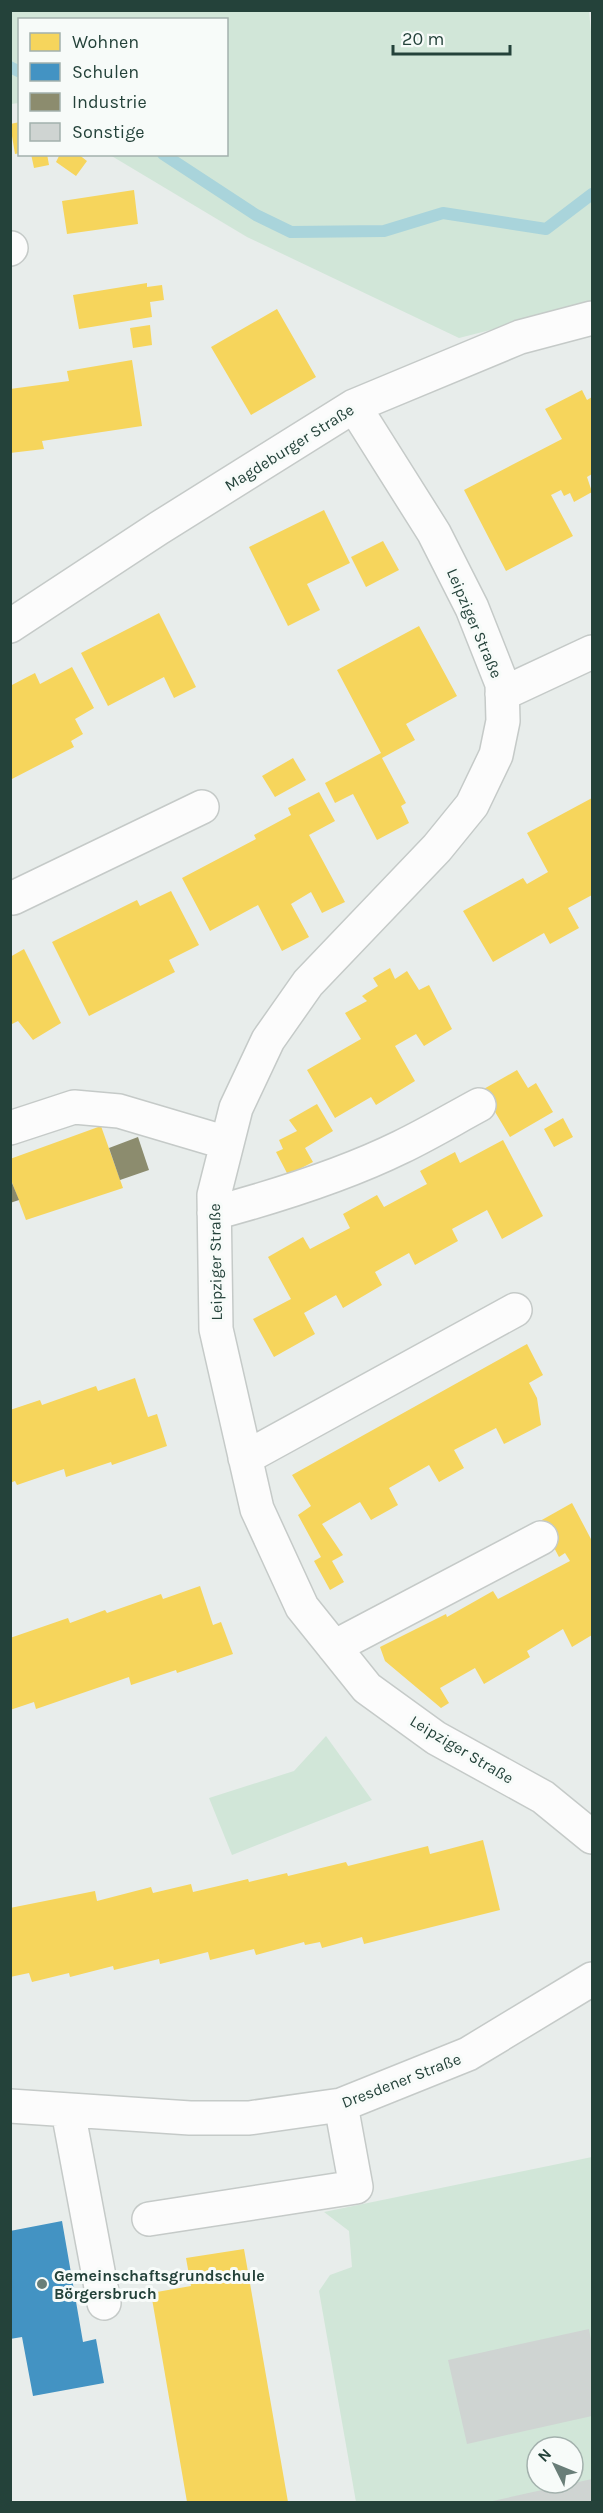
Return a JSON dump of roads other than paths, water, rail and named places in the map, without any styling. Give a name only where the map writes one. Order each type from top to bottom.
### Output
[{"type":"street","name":"Magdeburger Straße","points":[[10,627],[159,528],[354,406],[520,337],[592,318]]},
{"type":"street","name":"Leipziger Straße","points":[[354,406],[440,544],[472,608],[502,684],[503,721],[496,755],[472,805],[436,848],[308,983],[268,1040],[236,1108],[214,1196],[216,1329],[257,1509],[302,1607],[367,1688],[436,1738],[543,1797],[592,1838]]},
{"type":"street","points":[[502,694],[592,652]]},
{"type":"street","points":[[11,897],[202,807]]},
{"type":"street","points":[[214,1213],[260,1201],[335,1174],[401,1147],[478,1105]]},
{"type":"street","points":[[10,1128],[74,1107],[119,1111],[227,1143]]},
{"type":"street","points":[[245,1458],[515,1310]]},
{"type":"street","points":[[334,1647],[541,1538]]},
{"type":"street","name":"Dresdener Straße","points":[[10,2106],[190,2118],[249,2118],[341,2105],[468,2054],[592,1979]]},
{"type":"street","points":[[149,2219],[356,2187],[341,2105]]},
{"type":"street","points":[[68,2111],[104,2303]]},
{"type":"waterway","points":[[10,67],[18,71]]},
{"type":"waterway","points":[[166,156],[256,215],[291,232],[384,231],[443,213],[546,229],[592,194]]},
{"type":"place","name":"Gemeinschaftsgrundschule Börgersbruch","points":[[42,2284]]}]
